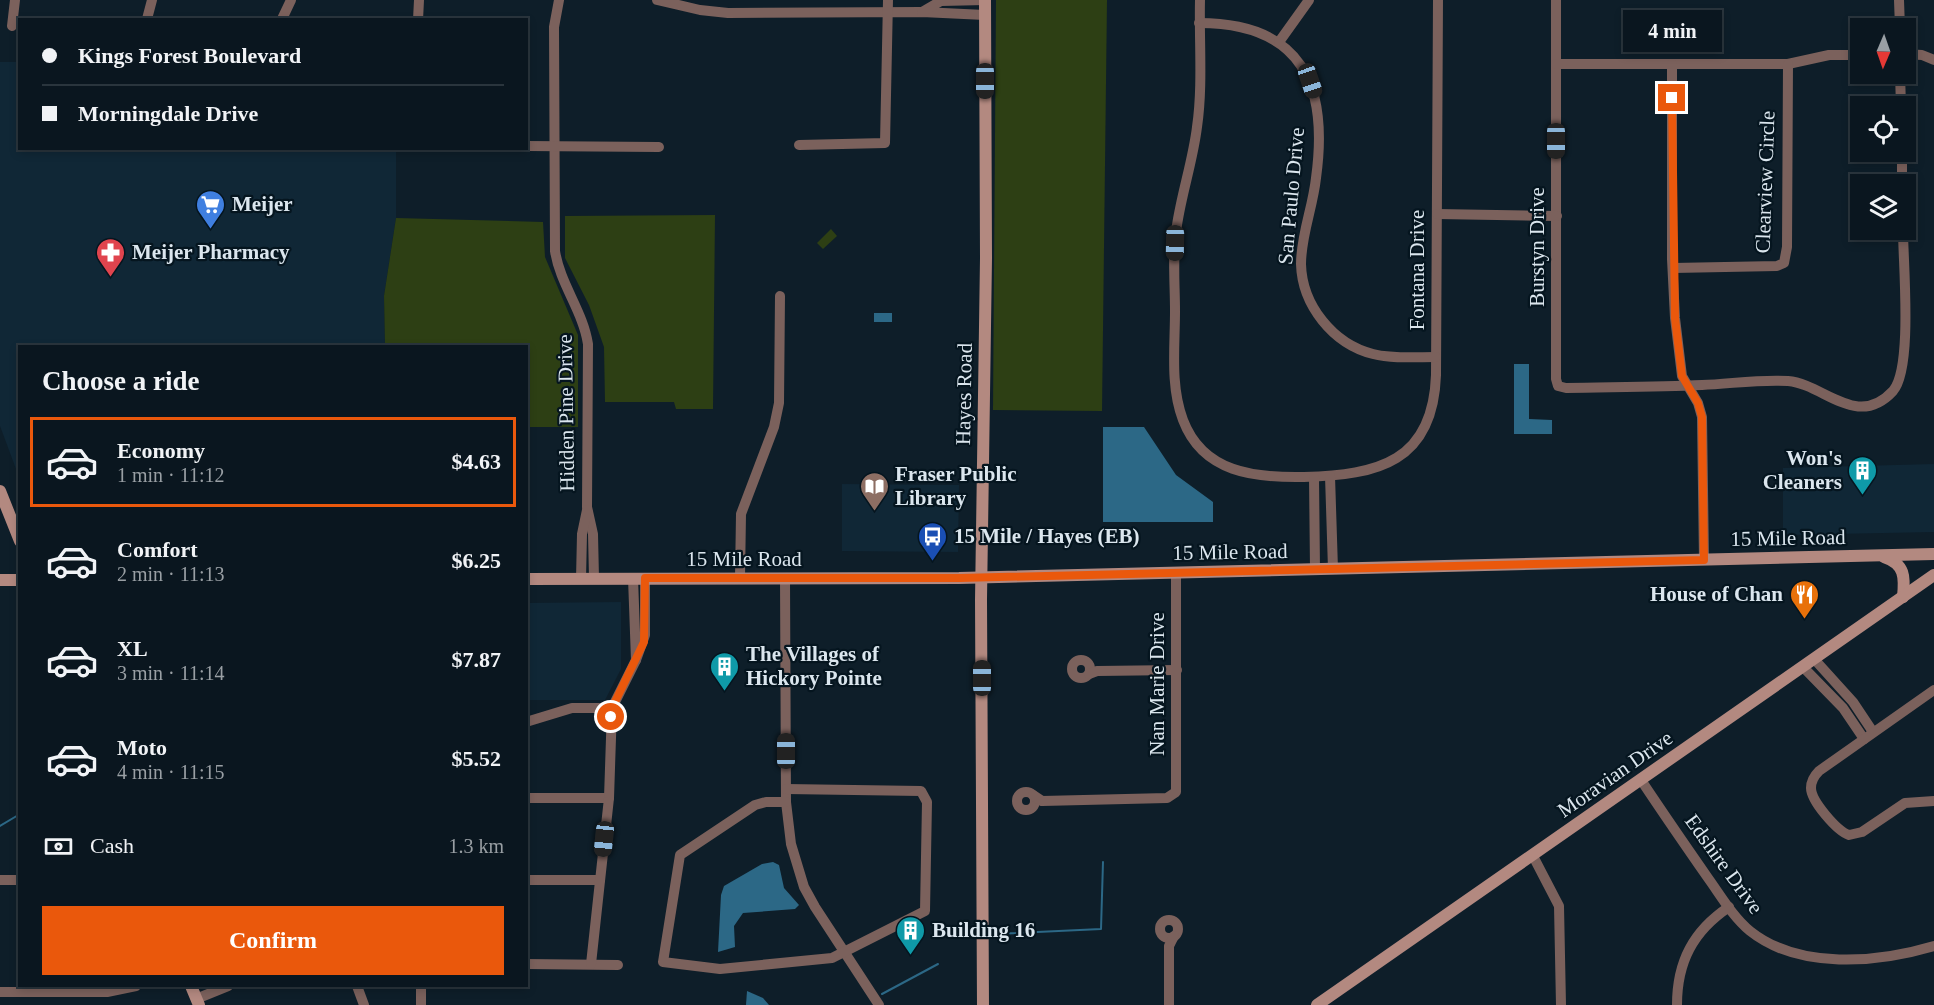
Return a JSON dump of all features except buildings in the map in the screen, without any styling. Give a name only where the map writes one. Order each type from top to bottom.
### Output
[{"type":"street","points":[[12,26],[15,0]]},
{"type":"street","points":[[147,18],[152,0]]},
{"type":"street","points":[[283,18],[291,0]]},
{"type":"street","points":[[418,18],[419,0]]},
{"type":"street","name":"Hidden Pine Drive","points":[[559,0],[554,27],[553,147],[556,260],[582,318],[588,344],[587,507],[593,534],[587,578]]},
{"type":"street","points":[[657,0],[700,10],[728,13],[922,12],[985,15]]},
{"type":"street","points":[[799,145],[885,143],[888,0]]},
{"type":"street","points":[[922,12],[941,1],[985,0]]},
{"type":"street","name":"Hayes Road","points":[[983,1005],[981,577],[986,258],[985,0]]},
{"type":"street","name":"Fontana Drive","points":[[1200,0],[1197,128],[1175,243],[1175,391],[1182,419],[1202,449],[1225,466],[1241,473],[1279,477],[1364,473],[1383,466],[1398,457],[1415,441],[1433,403],[1436,357],[1438,0]]},
{"type":"street","points":[[1279,42],[1309,0]]},
{"type":"street","name":"Burstyn Drive","points":[[1556,0],[1556,379],[1558,386],[1566,388],[1688,386]]},
{"type":"street","points":[[1899,0],[1900,18]]},
{"type":"street","name":"San Paulo Drive","points":[[1199,23],[1240,25],[1279,42],[1303,69],[1310,81],[1317,106],[1317,178],[1301,262],[1310,300],[1320,318],[1335,335],[1363,351],[1388,356],[1436,357]]},
{"type":"street","points":[[1556,64],[1788,64],[1829,55],[1850,55]]},
{"type":"street","points":[[1916,55],[1934,60]]},
{"type":"street","points":[[1672,64],[1673,268],[1682,376],[1698,403],[1703,432],[1704,560]]},
{"type":"street","name":"Clearview Circle","points":[[1673,268],[1777,266],[1784,263],[1787,247],[1788,64]]},
{"type":"street","points":[[528,146],[659,147]]},
{"type":"street","points":[[1437,214],[1557,216]]},
{"type":"street","points":[[1688,386],[1790,381],[1839,403],[1859,406],[1876,403],[1898,383],[1904,360],[1903,240]]},
{"type":"street","points":[[740,578],[741,514],[774,427],[779,403],[780,296]]},
{"type":"street","points":[[1330,476],[1333,569]]},
{"type":"street","points":[[1314,477],[1316,569]]},
{"type":"street","points":[[0,491],[18,535]]},
{"type":"street","name":"15 Mile Road","points":[[528,579],[981,577],[1934,554]]},
{"type":"street","points":[[1880,555],[1893,560],[1902,569],[1905,580],[1903,597]]},
{"type":"street","name":"Nan Marie Drive","points":[[1037,800],[1167,798],[1173,795],[1176,787],[1176,573]]},
{"type":"street","name":"Moravian Drive","points":[[1317,1005],[1804,668],[1934,575]]},
{"type":"street","points":[[591,964],[609,798],[612,708],[636,660],[645,635],[639,578]]},
{"type":"street","points":[[785,578],[786,802],[791,844],[804,886],[836,942],[846,952],[879,1005]]},
{"type":"street","points":[[0,580],[18,580]]},
{"type":"street","points":[[1815,660],[1853,702],[1868,735]]},
{"type":"street","points":[[1804,668],[1868,735]]},
{"type":"street","points":[[1092,670],[1177,670]]},
{"type":"street","points":[[1934,690],[1819,771],[1813,780],[1812,792],[1837,829],[1849,835],[1857,834],[1905,803],[1934,801]]},
{"type":"street","points":[[528,721],[572,708],[612,708]]},
{"type":"street","name":"Edshire Drive","points":[[1641,780],[1729,907],[1748,929],[1764,941],[1798,955],[1874,958],[1934,946]]},
{"type":"street","points":[[786,789],[913,789],[921,791],[926,797],[925,911],[832,958],[720,969],[663,962],[680,855],[755,805],[766,802],[786,802]]},
{"type":"street","points":[[528,798],[609,798]]},
{"type":"street","points":[[1533,856],[1558,906],[1561,1005]]},
{"type":"street","points":[[0,880],[18,880]]},
{"type":"street","points":[[528,880],[600,880]]},
{"type":"street","points":[[1677,1005],[1678,977],[1685,956],[1701,930],[1729,907]]},
{"type":"street","points":[[1169,946],[1159,928],[1167,919],[1177,925],[1169,946],[1169,1005]]},
{"type":"street","points":[[1163,936],[1174,936]]},
{"type":"street","points":[[528,964],[618,965]]},
{"type":"street","points":[[0,992],[107,992],[131,987]]},
{"type":"street","points":[[192,987],[198,1002],[226,987]]},
{"type":"street","points":[[357,987],[364,1005]]},
{"type":"street","points":[[421,987],[421,1005]]},
{"type":"shaded area","points":[[0,62],[18,62],[18,150],[396,150],[396,218],[384,296],[385,345],[18,345],[18,474],[0,426]]},
{"type":"shaded area","points":[[1934,464],[1934,532],[1783,535],[1783,468]]},
{"type":"shaded area","points":[[842,484],[959,485],[958,552],[842,551]]},
{"type":"shaded area","points":[[621,602],[621,669],[605,700],[528,700],[528,603]]},
{"type":"green space","points":[[996,0],[1107,0],[1102,411],[993,410]]},
{"type":"green space","points":[[715,215],[713,409],[676,409],[674,402],[605,402],[604,347],[589,305],[565,258],[565,216]]},
{"type":"green space","points":[[396,218],[543,222],[545,257],[578,335],[578,427],[528,427],[528,345],[385,345],[384,296]]},
{"type":"green space","points":[[831,229],[837,236],[823,249],[817,243]]},
{"type":"water","points":[[874,313],[892,313],[892,322],[874,322]]},
{"type":"water","points":[[1514,364],[1529,364],[1529,419],[1552,420],[1552,434],[1514,434]]},
{"type":"water","points":[[1103,427],[1144,427],[1176,475],[1213,502],[1213,522],[1103,522]]},
{"type":"water","points":[[773,862],[779,865],[784,888],[799,905],[795,909],[743,913],[734,926],[735,947],[718,952],[721,895],[724,886],[762,864]]},
{"type":"water","points":[[747,991],[763,998],[769,1005],[746,1005]]},
{"type":"waterway","points":[[0,826],[18,815]]},
{"type":"waterway","points":[[994,934],[1101,929],[1103,862]]},
{"type":"waterway","points":[[882,994],[938,964]]},
{"type":"place","name":"Meijer","points":[[211,230]]},
{"type":"place","name":"Meijer Pharmacy","points":[[111,278]]},
{"type":"place","name":"Won's Cleaners","points":[[1863,496]]},
{"type":"place","name":"Fraser Public Library","points":[[874,512]]},
{"type":"place","name":"15 Mile / Hayes (EB)","points":[[933,562]]},
{"type":"place","name":"House of Chan","points":[[1804,620]]},
{"type":"place","name":"The Villages of Hickory Pointe","points":[[725,692]]},
{"type":"place","name":"Building 16","points":[[911,956]]},
{"type":"route","points":[[611,717],[612,708],[643,647],[645,578],[960,578],[1704,560],[1702,417],[1698,403],[1682,376],[1675,318],[1672,258],[1672,98]]}]
